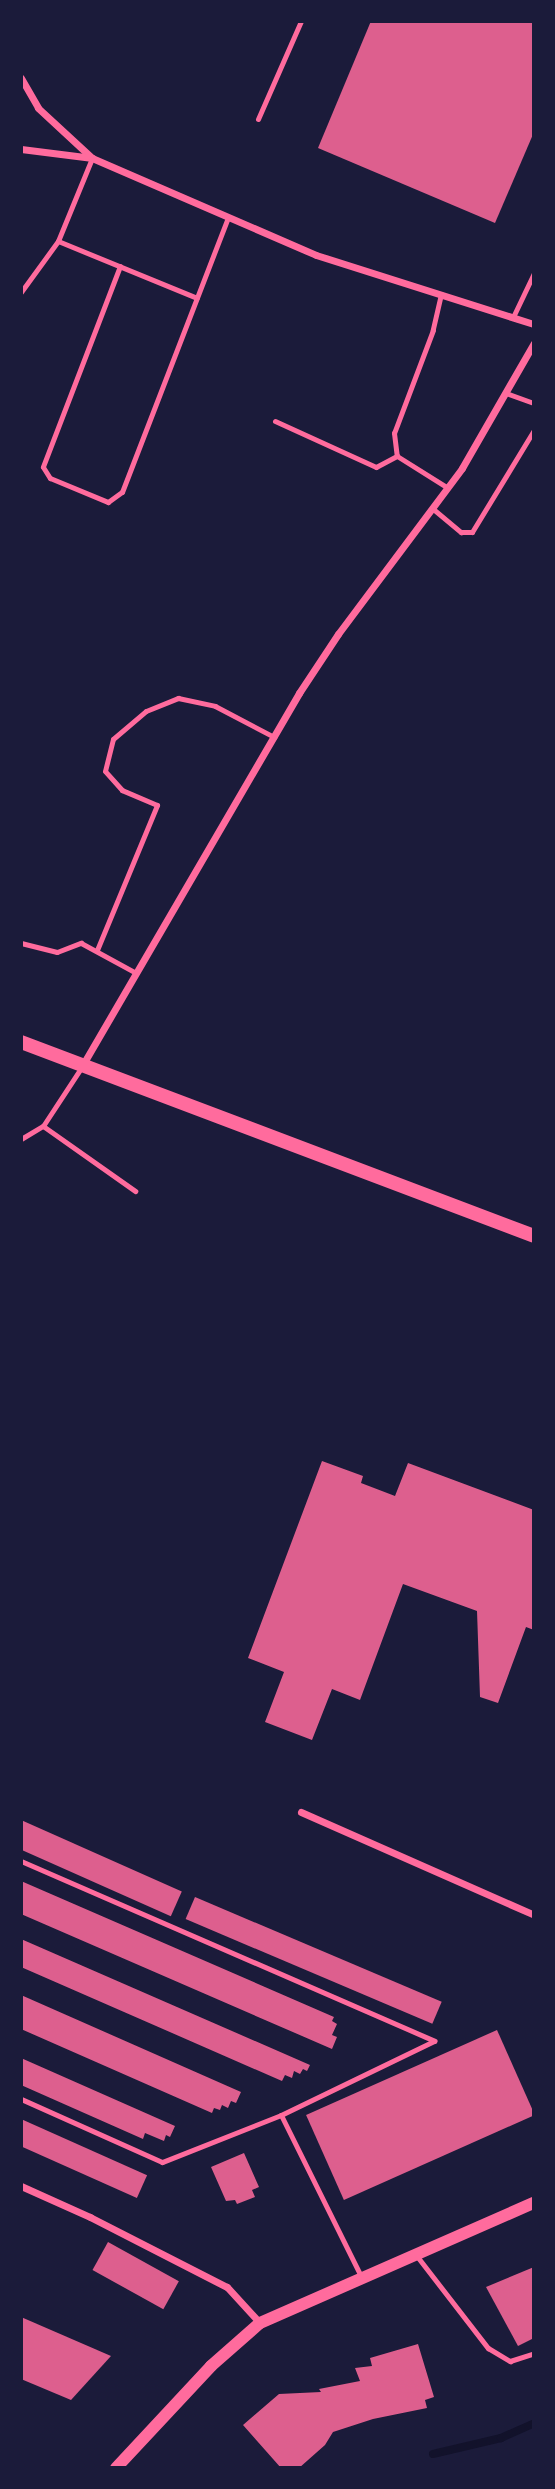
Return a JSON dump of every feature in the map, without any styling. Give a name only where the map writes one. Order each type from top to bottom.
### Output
[{"type":"main road","points":[[21,1042],[534,1236]]},
{"type":"street","points":[[21,78],[38,108],[92,158]]},
{"type":"street","points":[[21,149],[92,158],[316,255],[534,324]]},
{"type":"street","points":[[82,1066],[274,737],[338,634],[448,488],[534,344]]},
{"type":"street","points":[[301,1812],[534,1915]]},
{"type":"street","points":[[21,2186],[90,2217],[227,2287],[260,2323]]},
{"type":"street","points":[[116,2468],[211,2366],[260,2323],[534,2203]]},
{"type":"lane","points":[[258,120],[301,21]]},
{"type":"lane","points":[[21,292],[58,241],[92,158]]},
{"type":"lane","points":[[120,266],[43,467],[50,478],[108,502],[122,492],[228,217]]},
{"type":"lane","points":[[58,241],[197,298]]},
{"type":"lane","points":[[513,317],[534,273]]},
{"type":"lane","points":[[397,456],[394,433],[433,330],[441,294]]},
{"type":"lane","points":[[506,393],[534,403]]},
{"type":"lane","points":[[275,421],[376,467],[397,456]]},
{"type":"lane","points":[[432,508],[461,532],[472,532],[534,430]]},
{"type":"lane","points":[[397,456],[448,488]]},
{"type":"lane","points":[[97,950],[157,805],[122,790],[104,771],[113,739],[146,711],[178,698],[215,706],[274,737]]},
{"type":"lane","points":[[21,943],[57,952],[81,943],[136,972]]},
{"type":"lane","points":[[21,1139],[43,1126],[82,1066]]},
{"type":"lane","points":[[43,1126],[135,1191]]},
{"type":"lane","points":[[21,1861],[435,2041],[281,2115],[162,2162],[21,2099]]},
{"type":"lane","points":[[281,2115],[362,2278]]},
{"type":"lane","points":[[416,2255],[488,2348],[510,2361],[534,2354]]},
{"type":"building","points":[[371,21],[534,21],[534,132],[495,223],[318,148]]},
{"type":"building","points":[[322,1461],[363,1476],[361,1483],[395,1496],[408,1463],[534,1510],[534,1630],[526,1627],[498,1703],[480,1697],[477,1611],[403,1584],[360,1700],[332,1689],[312,1740],[265,1722],[284,1672],[248,1658]]},
{"type":"building","points":[[21,1820],[182,1892],[171,1916],[21,1850]]},
{"type":"building","points":[[21,1881],[334,2017],[332,2021],[337,2024],[332,2035],[337,2037],[332,2049],[21,1914]]},
{"type":"building","points":[[195,1897],[442,2002],[432,2024],[186,1919]]},
{"type":"building","points":[[21,1939],[310,2065],[307,2071],[303,2069],[300,2074],[294,2071],[292,2078],[285,2075],[282,2081],[21,1967]]},
{"type":"building","points":[[21,1995],[241,2092],[236,2103],[231,2101],[228,2108],[222,2105],[220,2110],[214,2108],[212,2113],[21,2029]]},
{"type":"building","points":[[497,2030],[534,2115],[344,2200],[306,2115]]},
{"type":"building","points":[[21,2058],[175,2126],[170,2137],[166,2135],[164,2141],[145,2133],[143,2139],[21,2085]]},
{"type":"building","points":[[21,2119],[147,2175],[137,2198],[21,2146]]},
{"type":"building","points":[[244,2153],[259,2187],[252,2190],[255,2197],[237,2204],[235,2200],[226,2201],[211,2167]]},
{"type":"building","points":[[108,2242],[179,2281],[163,2309],[92,2270]]},
{"type":"building","points":[[534,2267],[534,2338],[518,2346],[486,2287]]},
{"type":"building","points":[[21,2317],[111,2356],[71,2400],[21,2379]]},
{"type":"building","points":[[418,2344],[434,2397],[425,2400],[427,2408],[373,2419],[333,2432],[325,2445],[299,2468],[281,2468],[243,2425],[279,2394],[321,2392],[319,2389],[360,2381],[355,2368],[372,2366],[370,2358]]},
{"type":"waterway","points":[[433,2454],[501,2438],[534,2423]]}]
